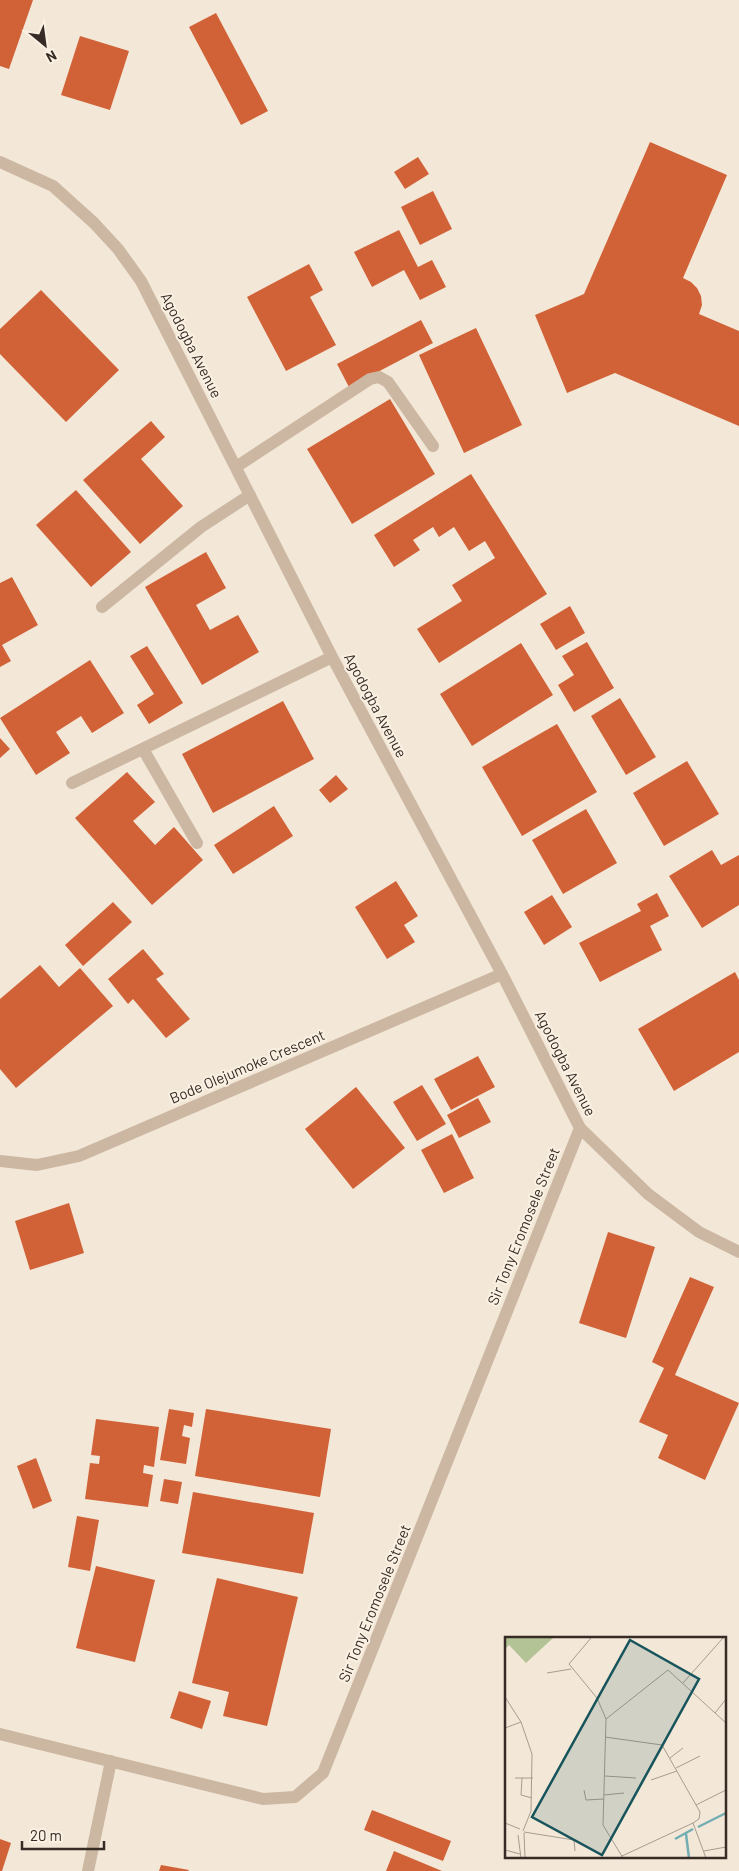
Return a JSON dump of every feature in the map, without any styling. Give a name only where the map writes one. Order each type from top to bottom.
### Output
[{"type":"street","name":"Agodogba Avenue","points":[[0,162],[53,186],[94,223],[118,249],[141,281],[332,657],[502,974],[580,1128],[648,1194],[699,1232],[739,1252]]},
{"type":"street","points":[[236,468],[370,379],[379,377],[388,382],[433,446]]},
{"type":"street","points":[[102,608],[201,527],[250,495]]},
{"type":"street","points":[[72,783],[332,657]]},
{"type":"street","points":[[143,749],[196,843]]},
{"type":"street","name":"Bode Olejumoke Crescent","points":[[0,1161],[37,1165],[78,1156],[502,974]]},
{"type":"street","name":"Sir Tony Eromosele Street","points":[[0,1734],[263,1799],[295,1797],[323,1773],[580,1128]]},
{"type":"street","points":[[88,1871],[112,1761]]},
{"type":"building","points":[[0,0],[33,0],[9,69],[0,66]]},
{"type":"building","points":[[216,13],[268,111],[241,125],[189,27]]},
{"type":"building","points":[[80,36],[129,51],[110,110],[61,95]]},
{"type":"building","points":[[650,142],[727,175],[683,278],[697,288],[701,296],[702,305],[699,314],[739,331],[739,426],[615,373],[567,393],[535,315],[584,294]]},
{"type":"building","points":[[418,157],[429,174],[405,189],[394,172]]},
{"type":"building","points":[[433,191],[452,229],[420,245],[401,207]]},
{"type":"building","points":[[399,230],[418,267],[432,260],[446,287],[420,300],[404,270],[372,287],[354,252]]},
{"type":"building","points":[[309,264],[323,290],[310,297],[336,345],[286,371],[247,297]]},
{"type":"building","points":[[41,290],[119,370],[66,422],[0,354],[0,329]]},
{"type":"building","points":[[421,320],[433,343],[349,387],[337,364]]},
{"type":"building","points":[[476,328],[522,425],[464,453],[419,355]]},
{"type":"building","points":[[390,399],[435,474],[352,524],[307,449]]},
{"type":"building","points":[[151,421],[165,437],[141,459],[183,506],[140,544],[83,480]]},
{"type":"building","points":[[471,474],[547,594],[439,663],[417,629],[462,601],[452,585],[495,558],[485,541],[469,551],[454,527],[439,537],[433,527],[413,540],[420,550],[394,567],[374,535]]},
{"type":"building","points":[[76,490],[131,552],[91,587],[36,525]]},
{"type":"building","points":[[206,552],[226,588],[196,605],[210,630],[238,615],[259,652],[202,685],[145,587]]},
{"type":"building","points":[[12,577],[38,625],[2,645],[11,661],[0,667],[0,583]]},
{"type":"building","points":[[570,606],[585,633],[556,650],[540,624]]},
{"type":"building","points":[[587,642],[614,688],[574,712],[558,685],[574,675],[562,656]]},
{"type":"building","points":[[521,643],[553,695],[472,746],[440,694]]},
{"type":"building","points":[[147,646],[183,703],[149,724],[137,705],[154,694],[130,656]]},
{"type":"building","points":[[90,660],[124,713],[92,733],[81,716],[56,732],[70,753],[36,775],[0,718]]},
{"type":"building","points":[[620,698],[656,757],[626,775],[591,716]]},
{"type":"building","points":[[283,701],[314,759],[213,813],[182,754]]},
{"type":"building","points":[[557,724],[597,792],[522,836],[482,767]]},
{"type":"building","points":[[0,738],[10,749],[0,758]]},
{"type":"building","points":[[687,761],[719,814],[664,846],[633,793]]},
{"type":"building","points":[[127,772],[155,802],[133,821],[155,845],[174,827],[203,860],[152,905],[75,818]]},
{"type":"building","points":[[336,775],[348,789],[330,803],[319,790]]},
{"type":"building","points":[[274,806],[293,836],[233,874],[214,845]]},
{"type":"building","points":[[586,809],[617,863],[563,894],[532,840]]},
{"type":"building","points":[[712,850],[721,865],[739,855],[739,905],[702,928],[669,876]]},
{"type":"building","points":[[396,881],[418,916],[404,925],[415,942],[387,959],[355,907]]},
{"type":"building","points":[[657,893],[669,916],[650,926],[662,950],[600,982],[579,943],[641,911],[637,904]]},
{"type":"building","points":[[552,895],[572,927],[544,945],[524,912]]},
{"type":"building","points":[[113,902],[132,922],[83,966],[65,945]]},
{"type":"building","points":[[143,949],[164,974],[156,979],[190,1019],[166,1038],[133,999],[128,1004],[108,979]]},
{"type":"building","points":[[40,965],[59,987],[80,968],[113,1006],[16,1088],[0,1069],[0,999]]},
{"type":"building","points":[[735,972],[739,980],[739,1052],[674,1091],[638,1029]]},
{"type":"building","points":[[478,1056],[495,1087],[451,1110],[434,1079]]},
{"type":"building","points":[[422,1085],[446,1124],[417,1141],[393,1102]]},
{"type":"building","points":[[356,1087],[405,1148],[353,1189],[305,1129]]},
{"type":"building","points":[[478,1098],[491,1122],[459,1138],[447,1115]]},
{"type":"building","points":[[452,1134],[474,1178],[444,1193],[421,1150]]},
{"type":"building","points":[[69,1203],[84,1253],[30,1270],[15,1221]]},
{"type":"building","points":[[608,1232],[655,1247],[626,1338],[579,1323]]},
{"type":"building","points":[[690,1277],[714,1287],[675,1375],[739,1403],[705,1480],[658,1458],[668,1435],[639,1422],[664,1368],[652,1362]]},
{"type":"building","points":[[169,1409],[194,1413],[192,1427],[184,1425],[182,1436],[190,1438],[186,1464],[160,1460]]},
{"type":"building","points":[[206,1409],[331,1429],[320,1497],[195,1476]]},
{"type":"building","points":[[96,1419],[159,1427],[154,1467],[144,1465],[143,1473],[153,1475],[148,1507],[85,1499],[90,1463],[99,1464],[100,1456],[91,1455]]},
{"type":"building","points":[[36,1458],[52,1501],[33,1509],[17,1466]]},
{"type":"building","points":[[164,1479],[182,1482],[178,1504],[160,1501]]},
{"type":"building","points":[[193,1492],[314,1513],[303,1574],[182,1553]]},
{"type":"building","points":[[77,1516],[99,1520],[90,1571],[68,1567]]},
{"type":"building","points":[[96,1566],[155,1580],[135,1662],[76,1648]]},
{"type":"building","points":[[217,1578],[298,1597],[267,1726],[223,1716],[229,1692],[192,1683]]},
{"type":"building","points":[[179,1691],[211,1701],[202,1729],[170,1718]]},
{"type":"building","points":[[372,1810],[451,1841],[443,1861],[364,1830]]},
{"type":"building","points":[[0,1839],[11,1843],[2,1871],[0,1871]]},
{"type":"building","points":[[394,1851],[442,1871],[386,1871]]},
{"type":"building","points":[[161,1865],[189,1870],[159,1871]]}]
